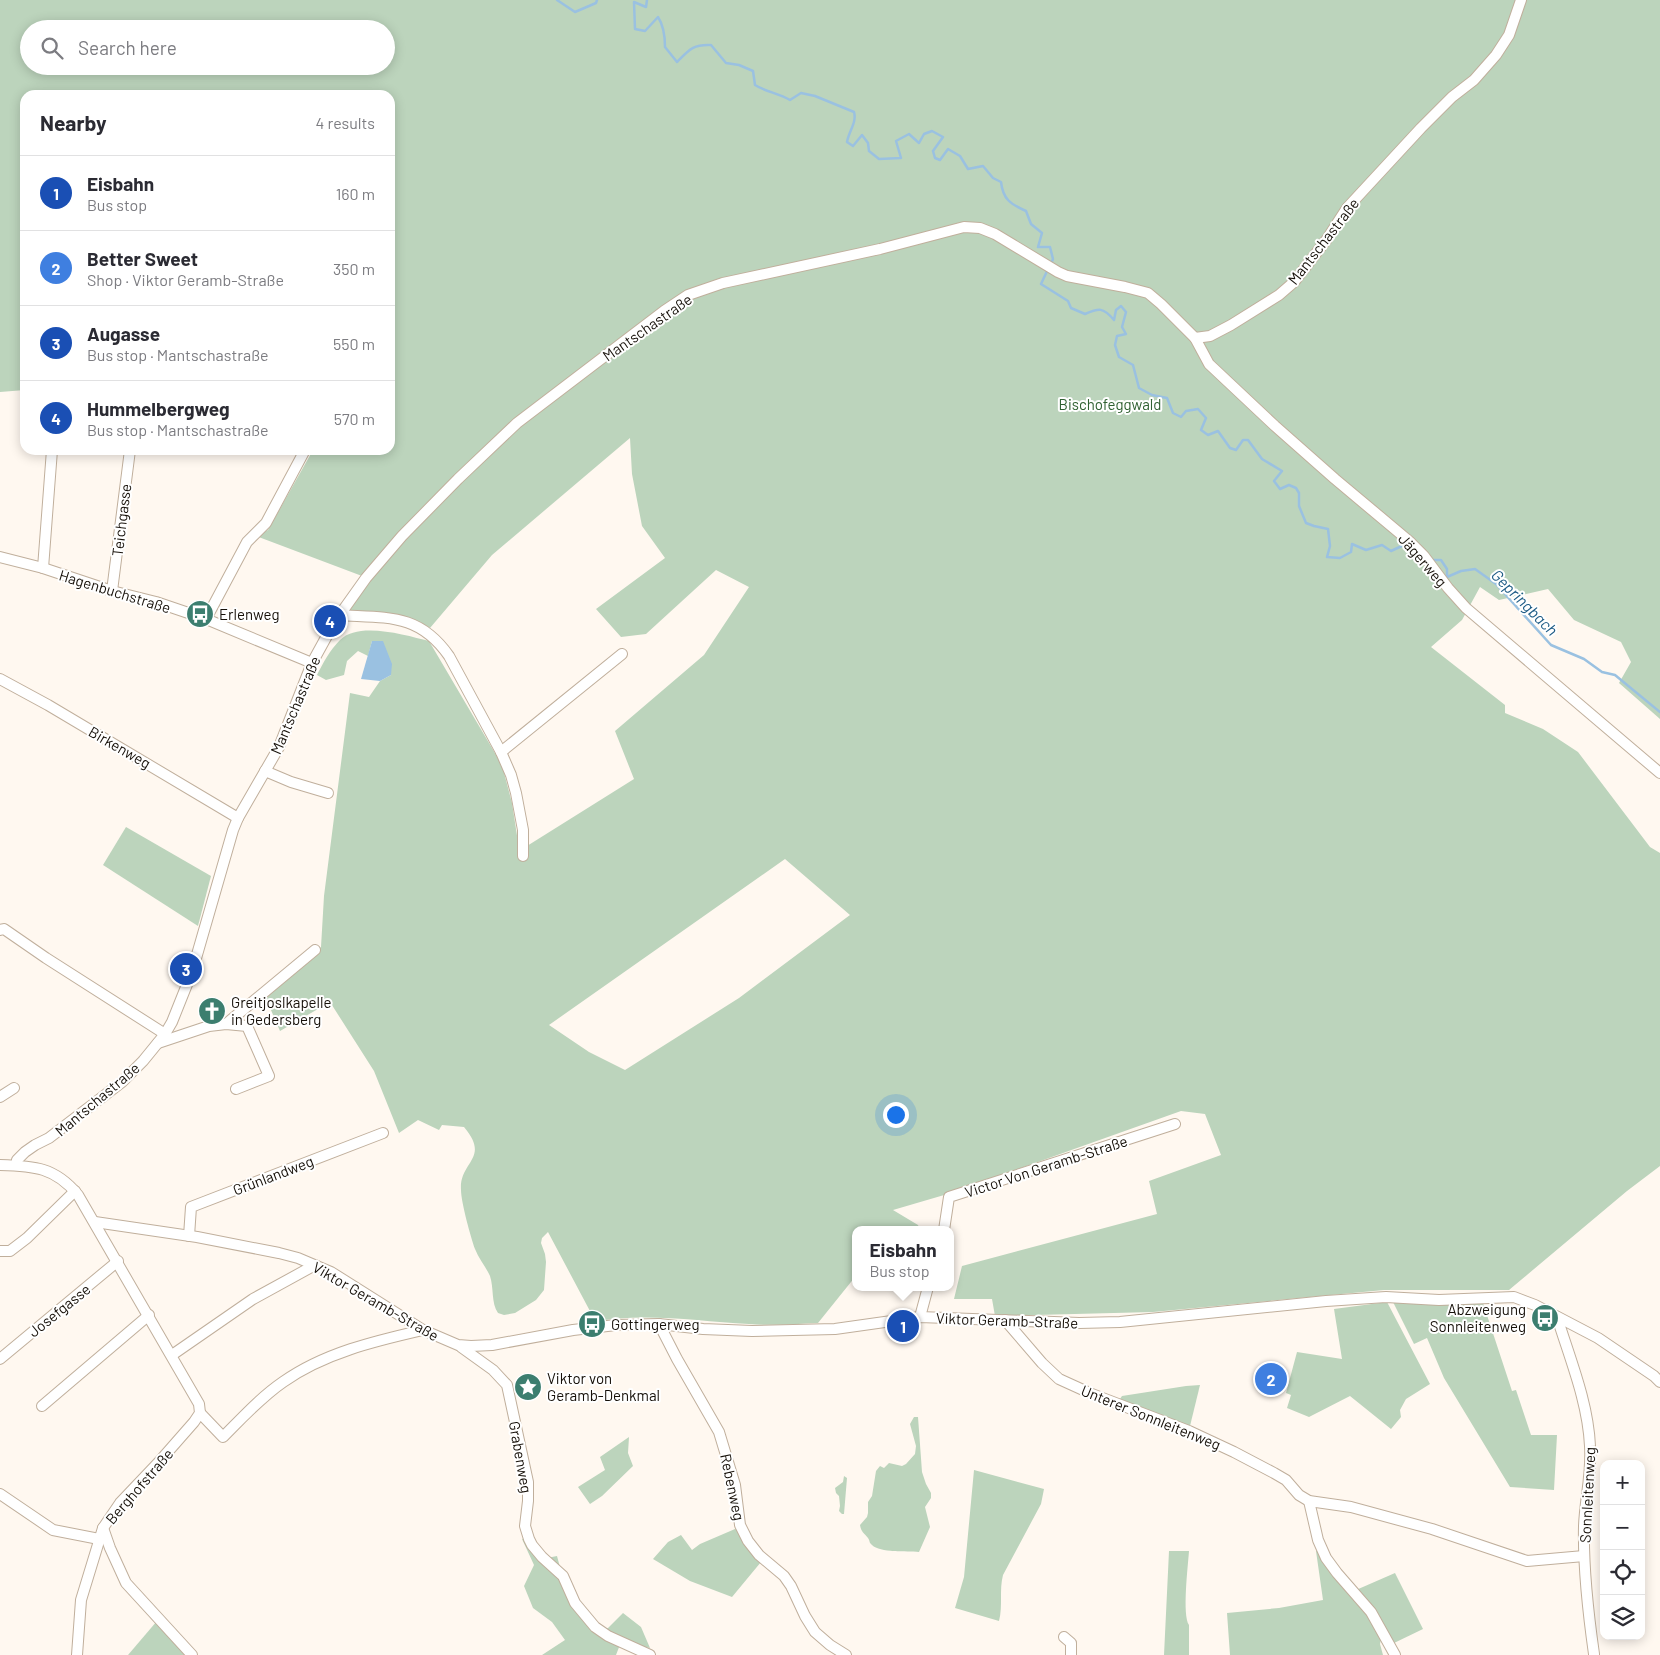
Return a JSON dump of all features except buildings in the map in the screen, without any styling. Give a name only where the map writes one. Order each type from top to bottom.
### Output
[{"type":"street","name":"Mantschastraße","points":[[16,1165],[17,1160],[25,1152],[49,1138],[122,1082],[165,1034],[172,1022],[192,972],[238,818],[284,735],[312,664],[339,615],[366,578],[402,536],[517,423],[664,311],[688,295],[723,282],[880,249],[964,227],[980,228],[995,234],[1058,272],[1078,279],[1148,293],[1195,338],[1210,336],[1279,295],[1294,282],[1327,239],[1347,208],[1421,128],[1452,97],[1474,80],[1496,56],[1509,35],[1521,0]]},
{"type":"street","name":"Jägerweg","points":[[1195,338],[1209,364],[1275,426],[1409,541],[1466,608],[1660,773]]},
{"type":"street","points":[[43,568],[52,455]]},
{"type":"street","name":"Teichgasse","points":[[112,591],[129,455]]},
{"type":"street","points":[[206,620],[247,542],[266,522],[302,455]]},
{"type":"street","name":"Hagenbuchstraße","points":[[0,557],[43,568],[112,591],[156,602],[206,620],[312,664]]},
{"type":"street","points":[[339,615],[392,618],[420,627],[439,642],[449,656],[501,752],[511,775],[523,830],[522,856]]},
{"type":"street","points":[[501,752],[622,654]]},
{"type":"street","name":"Birkenweg","points":[[0,679],[48,705],[238,818]]},
{"type":"street","points":[[265,771],[291,782],[328,792]]},
{"type":"street","points":[[0,930],[4,929],[165,1034]]},
{"type":"street","points":[[226,1024],[315,950]]},
{"type":"street","points":[[158,1043],[209,1026],[226,1024],[247,1026],[269,1076],[236,1089]]},
{"type":"street","points":[[0,1097],[14,1088]]},
{"type":"street","name":"Victor Von Geramb-Straße","points":[[945,1226],[949,1197],[1175,1124]]},
{"type":"street","name":"Grünlandweg","points":[[189,1236],[191,1207],[383,1133]]},
{"type":"street","points":[[0,1165],[16,1165],[56,1174],[68,1182],[75,1190],[200,1404],[200,1412],[223,1437],[269,1392],[298,1373],[331,1356],[356,1347],[381,1339],[423,1330]]},
{"type":"street","points":[[0,1251],[10,1251],[26,1238],[75,1190]]},
{"type":"street","name":"Viktor Geramb-Straße","points":[[95,1222],[279,1252],[331,1272],[423,1330],[458,1345],[492,1345],[608,1325],[659,1324],[703,1329],[780,1331],[835,1329],[920,1317],[1079,1323],[1120,1322],[1326,1301],[1386,1297],[1438,1300],[1514,1297],[1535,1305],[1598,1338],[1658,1377]]},
{"type":"street","name":"Josefgasse","points":[[0,1359],[118,1261]]},
{"type":"street","points":[[172,1355],[253,1299],[315,1265]]},
{"type":"street","points":[[920,1317],[927,1291]]},
{"type":"street","points":[[42,1406],[149,1315]]},
{"type":"street","name":"Sonnleitenweg","points":[[1557,1317],[1588,1422],[1591,1448],[1590,1481],[1584,1523],[1584,1556],[1594,1654]]},
{"type":"street","name":"Unterer Sonnleitenweg","points":[[1005,1320],[1042,1363],[1059,1379],[1092,1394],[1182,1428],[1234,1452],[1274,1472],[1286,1480],[1299,1495],[1309,1501]]},
{"type":"street","name":"Rebenweg","points":[[659,1324],[676,1360],[720,1432],[735,1485],[740,1524],[748,1541],[759,1555],[784,1576],[815,1632],[830,1645],[846,1655]]},
{"type":"street","name":"Grabenweg","points":[[458,1345],[493,1370],[507,1385],[528,1482],[525,1526],[532,1545],[563,1576],[575,1603],[595,1627],[608,1636],[650,1655]]},
{"type":"street","name":"Berghofstraße","points":[[77,1655],[81,1600],[103,1528],[113,1511],[194,1422],[200,1412]]},
{"type":"street","points":[[0,1494],[53,1530],[99,1539]]},
{"type":"street","points":[[1309,1501],[1318,1540],[1326,1558],[1368,1607],[1395,1655]]},
{"type":"street","name":"Sonnleitenweg","points":[[1309,1501],[1351,1506],[1432,1529],[1527,1562],[1584,1556]]},
{"type":"street","points":[[103,1528],[126,1583],[192,1655]]},
{"type":"street","points":[[1064,1637],[1071,1643],[1071,1655]]},
{"type":"green space","name":"Bischofeggwald","points":[[0,0],[1660,0],[1660,719],[1619,683],[1631,662],[1621,642],[1574,620],[1548,589],[1499,600],[1480,587],[1462,620],[1431,647],[1505,705],[1505,713],[1543,729],[1578,752],[1650,847],[1660,853],[1660,1166],[1627,1191],[1509,1290],[1384,1290],[1153,1312],[995,1316],[992,1299],[954,1299],[962,1266],[1157,1214],[1149,1181],[1221,1155],[1205,1114],[1181,1111],[951,1193],[893,1210],[918,1226],[852,1226],[852,1281],[818,1323],[758,1325],[650,1317],[592,1322],[591,1313],[548,1232],[542,1238],[541,1243],[546,1262],[544,1290],[536,1300],[515,1313],[504,1315],[498,1313],[494,1305],[490,1276],[475,1249],[463,1203],[462,1180],[464,1172],[472,1160],[475,1146],[464,1127],[442,1125],[439,1130],[418,1120],[399,1133],[374,1071],[330,1002],[280,1031],[265,996],[321,947],[324,896],[350,693],[369,697],[380,681],[391,675],[372,641],[368,656],[358,651],[347,661],[344,675],[326,680],[317,675],[324,661],[340,640],[348,634],[370,630],[395,633],[429,641],[502,765],[512,803],[520,855],[527,846],[634,779],[615,731],[704,655],[749,587],[716,570],[646,634],[621,637],[596,609],[665,558],[642,526],[632,474],[630,438],[492,555],[430,628],[419,623],[352,614],[349,610],[353,601],[377,571],[420,523],[507,438],[649,327],[643,321],[565,382],[362,576],[256,536],[268,530],[310,455],[395,455],[395,90],[20,90],[20,390],[0,392]],"holes":[[[785,859],[850,915],[739,998],[625,1070],[589,1052],[549,1025]]]},
{"type":"green space","points":[[126,827],[211,876],[198,926],[103,865]]},
{"type":"green space","points":[[1387,1302],[1430,1384],[1406,1399],[1400,1410],[1401,1417],[1391,1429],[1350,1396],[1309,1417],[1287,1408],[1291,1395],[1286,1393],[1297,1352],[1342,1359],[1334,1309]]},
{"type":"green space","points":[[1393,1302],[1439,1305],[1483,1303],[1512,1391],[1516,1390],[1531,1435],[1557,1435],[1554,1490],[1510,1487],[1444,1378],[1427,1338],[1414,1344]]},
{"type":"green space","points":[[1200,1385],[1190,1426],[1120,1399],[1122,1396]]},
{"type":"green space","points":[[914,1417],[918,1417],[922,1472],[931,1493],[931,1498],[925,1507],[930,1527],[919,1552],[876,1548],[871,1544],[860,1525],[867,1517],[868,1502],[872,1496],[876,1471],[880,1466],[884,1468],[889,1463],[902,1466],[915,1454],[916,1446],[910,1424]]},
{"type":"green space","points":[[629,1437],[628,1453],[633,1466],[602,1496],[590,1504],[578,1487],[605,1470],[600,1457]]},
{"type":"green space","points":[[974,1470],[1044,1489],[1041,1504],[1003,1575],[999,1621],[955,1608],[964,1577]]},
{"type":"green space","points":[[844,1476],[847,1478],[844,1514],[842,1514],[839,1511],[839,1496],[835,1488],[843,1482]]},
{"type":"green space","points":[[735,1529],[738,1530],[761,1562],[732,1597],[690,1581],[653,1559],[668,1542],[681,1535],[692,1550],[700,1544]]},
{"type":"green space","points":[[525,1538],[542,1559],[557,1556],[569,1601],[594,1633],[608,1628],[623,1613],[641,1627],[650,1648],[621,1642],[616,1655],[542,1655],[565,1640],[552,1622],[533,1608],[524,1586],[534,1565],[522,1539]]},
{"type":"green space","points":[[1169,1551],[1189,1551],[1186,1611],[1189,1625],[1189,1655],[1164,1655]]},
{"type":"green space","points":[[1316,1551],[1320,1551],[1366,1609],[1381,1639],[1380,1644],[1383,1655],[1230,1655],[1227,1613],[1279,1608],[1323,1600]]},
{"type":"green space","points":[[1395,1573],[1423,1629],[1392,1644],[1356,1590]]},
{"type":"green space","points":[[157,1621],[186,1655],[128,1655]]},
{"type":"water","points":[[372,641],[383,641],[392,664],[391,675],[380,681],[361,679]]},
{"type":"waterway","name":"Gepringbach","points":[[557,0],[575,12],[596,3],[597,0]]},
{"type":"waterway","name":"Gepringbach","points":[[647,0],[646,7],[634,2],[635,29],[645,31],[658,17],[664,31],[665,47],[677,62],[695,47],[711,45],[726,63],[739,65],[753,71],[755,85],[759,87],[790,100],[801,93],[815,96],[854,112],[854,123],[847,142],[853,146],[862,135],[868,143],[869,151],[879,159],[901,158],[896,141],[909,134],[919,143],[924,134],[932,131],[943,137],[933,151],[935,158],[940,160],[948,149],[960,156],[968,169],[983,166],[993,178],[1001,182],[1008,200],[1026,211],[1031,224],[1042,233],[1038,247],[1050,247],[1053,259],[1051,264]]},
{"type":"waterway","name":"Gepringbach","points":[[1048,269],[1041,284],[1068,301],[1071,308],[1085,314],[1101,310],[1114,320],[1116,310],[1121,306],[1126,312],[1122,327],[1126,334],[1117,336],[1115,345],[1119,357],[1133,365],[1139,388],[1152,395],[1167,398],[1173,413],[1181,417],[1186,411],[1198,409],[1206,418],[1201,430],[1208,435],[1218,431],[1230,448],[1236,450],[1243,440],[1248,440],[1262,459],[1282,471],[1274,481],[1280,489],[1289,485],[1296,488],[1299,493],[1299,506],[1306,523],[1328,529],[1330,546],[1327,557],[1340,558],[1351,552],[1352,544],[1366,550],[1382,545],[1391,551],[1404,545],[1419,558]]},
{"type":"waterway","name":"Gepringbach","points":[[1431,560],[1441,560],[1447,569],[1447,577],[1461,571],[1475,569],[1496,584],[1551,645],[1584,659],[1602,672],[1615,675],[1660,712]]},
{"type":"place","name":"Erlenweg","points":[[200,614]]},
{"type":"place","name":"Hummelbergweg","points":[[330,621]]},
{"type":"place","name":"Augasse","points":[[186,969]]},
{"type":"place","name":"Greitjoslkapelle in Gedersberg","points":[[212,1011]]},
{"type":"place","name":"Abzweigung Sonnleitenweg","points":[[1545,1318]]},
{"type":"place","name":"Gottingerweg","points":[[592,1324]]},
{"type":"place","name":"Eisbahn","points":[[903,1326]]},
{"type":"place","name":"Better Sweet","points":[[1271,1379]]},
{"type":"place","name":"Viktor von Geramb-Denkmal","points":[[528,1387]]}]
